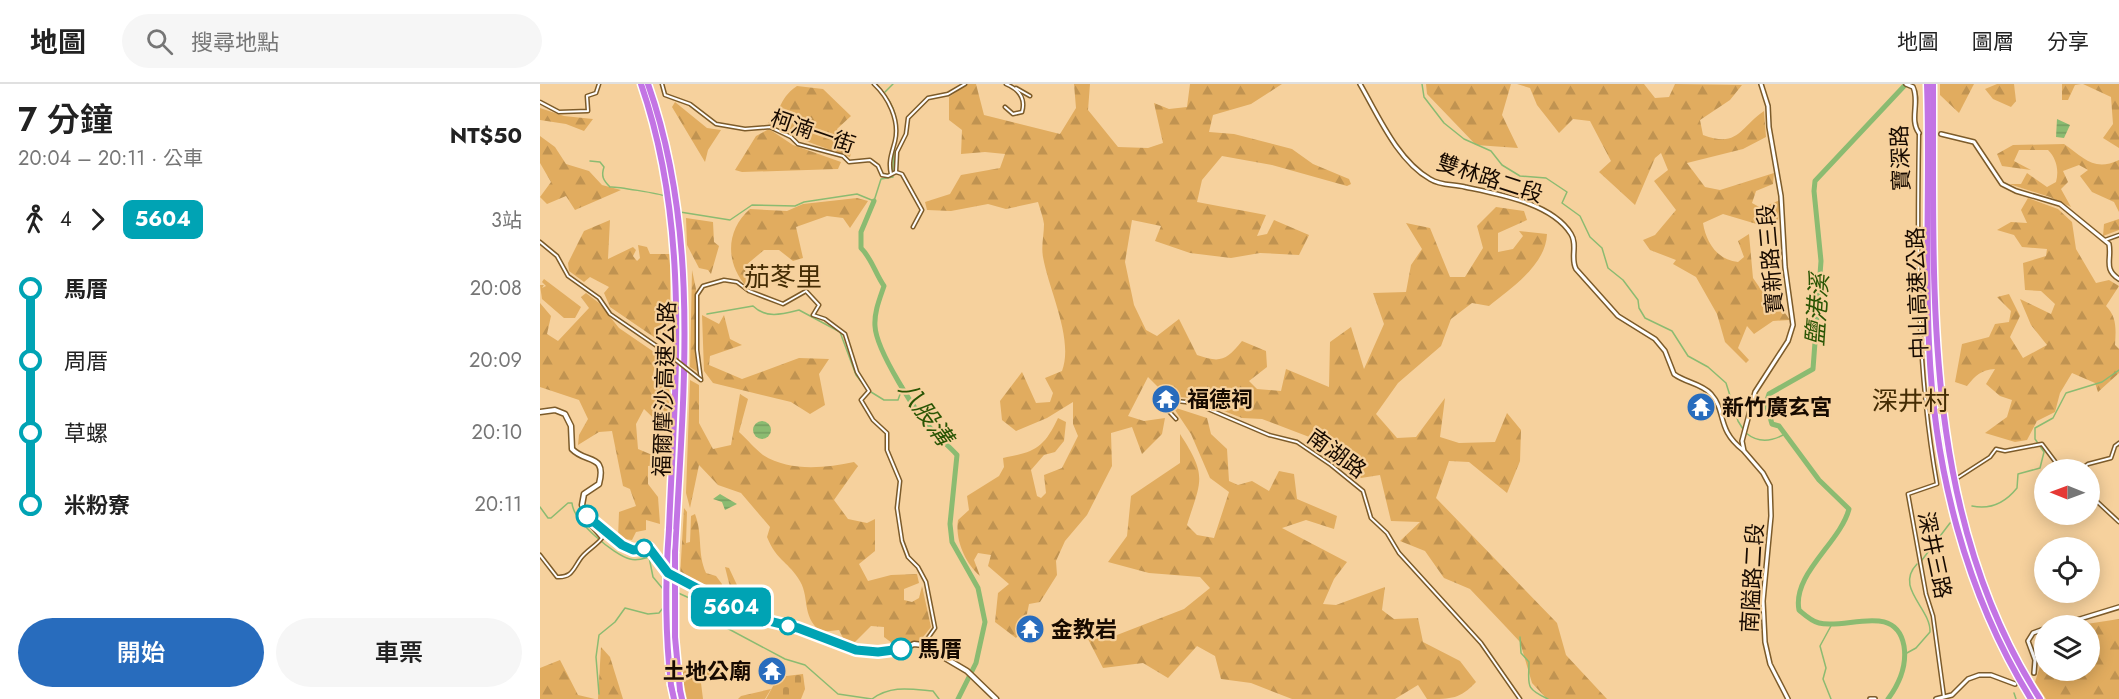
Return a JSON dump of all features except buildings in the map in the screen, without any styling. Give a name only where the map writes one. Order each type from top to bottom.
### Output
[{"type":"highway","name":"福爾摩沙高速公路","points":[[641,84],[668,196],[681,291],[665,587],[666,634],[674,699]]},
{"type":"highway","name":"福爾摩沙高速公路","points":[[648,84],[655,104],[675,195],[681,291],[675,636],[682,699]]},
{"type":"highway","name":"中山高速公路","points":[[1927,84],[1929,346],[1942,460],[1952,509],[1973,578],[1993,628],[2031,699]]},
{"type":"highway","name":"中山高速公路","points":[[1933,84],[1935,339],[1949,458],[1965,530],[1982,581],[2000,625],[2040,699]]},
{"type":"main road","points":[[540,412],[555,410],[565,414],[571,426],[572,449],[576,453],[595,460],[599,465],[599,484],[584,494],[582,505],[590,519],[622,545],[633,550],[649,548],[668,573],[752,617],[798,628],[867,652],[894,650],[914,644],[923,645],[968,671],[996,699]]},
{"type":"street","points":[[540,102],[559,112],[588,111],[586,96],[596,93],[599,84]]},
{"type":"street","name":"柯湳一街","points":[[662,84],[665,94],[690,104],[716,124],[745,129],[770,128],[791,136],[798,144],[843,156],[849,162],[870,160],[878,166],[882,175],[891,174]]},
{"type":"street","points":[[874,84],[882,92],[894,115],[895,139],[889,161],[891,174],[896,172],[906,177],[922,210],[913,226]]},
{"type":"street","points":[[896,172],[897,152],[906,134],[908,118],[928,98],[948,94],[965,84]]},
{"type":"street","points":[[1006,84],[1030,96]]},
{"type":"street","name":"雙林路二段","points":[[1360,84],[1401,152],[1428,178],[1441,184],[1463,186],[1526,203],[1547,213],[1567,229],[1574,241],[1573,260],[1576,269],[1618,316],[1655,339],[1665,351],[1674,374],[1703,387],[1712,395],[1724,429],[1744,451]]},
{"type":"street","name":"寶新路三段","points":[[1744,451],[1743,437],[1755,392],[1788,341],[1793,325],[1787,289],[1781,196],[1769,127],[1768,106],[1761,84]]},
{"type":"street","points":[[1906,84],[1914,85]]},
{"type":"street","name":"寶深路","points":[[1914,85],[1915,125],[1919,133],[1916,266],[1919,330],[1937,483]]},
{"type":"street","points":[[1005,107],[1013,114],[1023,110],[1021,96],[1016,88]]},
{"type":"street","points":[[1941,134],[1974,142],[2007,187],[2060,204],[2096,236],[2105,240],[2110,250],[2108,268],[2119,279]]},
{"type":"street","points":[[2105,240],[2119,235]]},
{"type":"street","points":[[540,242],[556,256],[568,276],[599,298],[610,314],[667,353],[701,380],[697,350],[697,295],[701,288],[712,282],[731,281],[748,291],[783,304],[806,291],[819,305],[813,315],[825,319],[845,334],[858,375],[869,388],[869,393],[861,400],[873,420],[887,433],[887,450],[899,475],[897,508],[902,541],[908,557],[922,575],[930,597],[934,628],[923,645]]},
{"type":"street","name":"南湖路","points":[[1176,419],[1165,407],[1165,403],[1177,400],[1194,403],[1269,435],[1297,442],[1331,465],[1363,491],[1371,518],[1387,533],[1399,553],[1481,643],[1520,699]]},
{"type":"street","points":[[2100,461],[2112,458],[2115,446],[2119,443]]},
{"type":"street","points":[[1959,477],[1990,457],[1996,449],[2005,451],[2039,445],[2052,459]]},
{"type":"street","name":"南隘路二段","points":[[1744,451],[1767,479],[1771,500],[1763,601],[1765,642],[1770,664],[1788,699]]},
{"type":"street","name":"深井三路","points":[[1937,483],[1908,494],[1926,594],[1933,616],[1944,697]]},
{"type":"street","points":[[2100,504],[2119,522]]},
{"type":"street","points":[[540,555],[557,577],[565,578],[571,574],[581,558],[602,538],[590,524],[590,519]]},
{"type":"street","points":[[2095,615],[2119,608]]},
{"type":"street","points":[[2034,633],[2028,641],[2034,657]]},
{"type":"street","points":[[1936,699],[1952,695],[1968,679],[1979,675],[1991,675],[2015,684]]},
{"type":"street","points":[[1870,699],[1875,699]]},
{"type":"green space","points":[[968,84],[976,84],[984,115],[1060,134],[1076,108],[1074,84],[1090,84],[1088,110],[1118,147],[1148,148],[1163,143],[1154,103],[1169,109],[1187,107],[1190,84],[1282,84],[1251,104],[1213,115],[1209,132],[1234,134],[1292,149],[1313,164],[1349,179],[1351,184],[1347,186],[1272,165],[1222,156],[1202,180],[1197,202],[1266,215],[1257,236],[1267,234],[1274,220],[1309,235],[1299,255],[1260,253],[1231,258],[1190,253],[1155,241],[1161,226],[1132,220],[1125,262],[1134,305],[1146,330],[1157,336],[1179,319],[1197,355],[1211,359],[1227,356],[1242,341],[1266,351],[1267,367],[1249,381],[1257,389],[1281,391],[1286,369],[1329,387],[1330,342],[1351,327],[1364,369],[1384,324],[1373,293],[1406,292],[1411,265],[1422,249],[1406,223],[1430,228],[1450,277],[1465,277],[1483,248],[1477,226],[1496,207],[1524,211],[1527,220],[1498,233],[1498,252],[1513,249],[1523,236],[1519,231],[1547,234],[1541,256],[1534,266],[1489,306],[1472,303],[1451,319],[1441,346],[1398,383],[1376,414],[1397,438],[1416,437],[1445,398],[1440,437],[1459,443],[1495,442],[1507,413],[1521,430],[1520,461],[1507,493],[1469,462],[1449,461],[1436,498],[1557,623],[1566,655],[1607,699],[1547,699],[1532,683],[1520,642],[1470,589],[1444,578],[1425,551],[1400,541],[1420,522],[1391,521],[1380,475],[1361,478],[1325,443],[1262,419],[1242,418],[1190,398],[1167,396],[1148,377],[1128,416],[1144,421],[1165,418],[1162,434],[1142,454],[1132,427],[1111,433],[1112,466],[1087,515],[1065,541],[1056,561],[1057,575],[1040,602],[1029,604],[1024,629],[1016,638],[995,622],[998,593],[1009,584],[988,566],[991,555],[978,553],[974,560],[980,576],[962,551],[957,528],[958,520],[969,510],[967,496],[999,476],[1004,467],[1003,458],[1031,451],[1043,442],[1058,418],[1066,422],[1064,441],[1055,452],[1044,455],[1031,470],[1037,496],[1041,498],[1046,493],[1044,475],[1062,468],[1078,436],[1073,424],[1073,402],[1047,418],[1016,431],[1002,420],[1000,401],[1022,372],[1036,403],[1050,402],[1053,393],[1045,378],[1062,371],[1065,358],[1063,330],[1043,257],[1044,224],[1038,202],[1006,209],[988,204],[951,211],[927,210],[925,202],[950,194],[961,175],[1000,168],[1005,154],[985,152],[961,154],[962,130],[949,120],[949,97]]},
{"type":"green space","points":[[1426,84],[1511,84],[1502,115],[1518,148],[1476,145],[1427,94]]},
{"type":"green space","points":[[1517,84],[1644,84],[1655,98],[1669,97],[1675,84],[1742,85],[1730,100],[1700,120],[1703,135],[1724,139],[1738,134],[1764,111],[1766,137],[1743,149],[1687,163],[1705,187],[1720,190],[1774,173],[1773,184],[1756,191],[1752,203],[1761,208],[1780,200],[1778,222],[1760,225],[1723,214],[1703,223],[1714,249],[1731,261],[1738,262],[1744,257],[1738,241],[1749,234],[1753,278],[1762,291],[1774,298],[1790,320],[1773,321],[1754,334],[1747,326],[1738,348],[1749,360],[1746,363],[1725,342],[1717,314],[1696,277],[1673,264],[1676,260],[1650,250],[1643,240],[1655,235],[1676,210],[1654,181],[1668,170],[1661,153],[1655,158],[1635,205],[1599,172],[1611,161],[1590,121],[1573,119],[1559,133],[1537,105],[1530,88]]},
{"type":"green space","points":[[1940,84],[1974,84],[1959,113],[1940,95]]},
{"type":"green space","points":[[1997,84],[2014,84],[2016,101],[2011,107],[1993,99],[1985,89]]},
{"type":"green space","points":[[2062,84],[2081,84],[2075,85],[2068,100],[2062,100]]},
{"type":"green space","points":[[2083,84],[2119,84],[2119,148],[2103,138],[2113,124],[2111,97]]},
{"type":"green space","points":[[797,86],[823,89],[851,116],[837,129],[843,143],[851,153],[850,157],[803,140],[804,134],[815,131],[811,122],[802,123],[797,131],[768,123],[775,116],[786,96]]},
{"type":"green space","points":[[675,102],[707,128],[721,130],[708,150],[705,162],[672,107]]},
{"type":"green space","points":[[540,108],[564,116],[593,119],[584,131],[566,124],[540,120]]},
{"type":"green space","points":[[769,129],[793,145],[841,162],[838,169],[742,172],[735,170],[756,136]]},
{"type":"green space","points":[[540,136],[555,147],[566,164],[589,171],[602,185],[621,190],[575,210],[566,196],[547,204],[540,197],[551,182],[540,163]]},
{"type":"green space","points":[[2064,144],[2096,164],[2103,165],[2119,160],[2119,212],[2114,202],[2092,192],[2080,176],[2088,170],[2079,165],[2063,171],[2068,182],[2061,189],[2071,207],[2050,197],[2009,184],[2021,184],[2027,173],[2047,187],[2056,182],[2055,161],[2048,150],[2019,150],[2014,161],[2031,170],[2002,166],[1997,154],[2013,145]]},
{"type":"green space","points":[[857,198],[868,201],[850,228],[843,218],[827,216],[796,227],[803,258],[793,261],[779,250],[764,250],[745,266],[746,286],[739,277],[734,267],[731,246],[736,227],[750,209],[787,211],[803,204]]},
{"type":"green space","points":[[2028,198],[2058,209],[2072,222],[2076,249],[2096,283],[2109,280],[2119,286],[2106,306],[2115,324],[2115,345],[2119,349],[2119,373],[2098,392],[2095,383],[2072,373],[2060,393],[2055,412],[2037,421],[2027,440],[2015,442],[1985,433],[2007,417],[2012,400],[2000,396],[1986,384],[1995,369],[1979,374],[1967,386],[1955,382],[1962,344],[1989,337],[1995,324],[2009,322],[2011,311],[1997,297],[2009,294],[2020,316],[2010,337],[2023,358],[2047,345],[2031,325],[2020,299],[2051,314],[2055,304],[2041,291],[2025,290],[2023,263],[2046,256],[2047,249],[2022,247],[2014,235],[1997,230],[2011,222],[2027,223],[2021,210]]},
{"type":"green space","points":[[686,218],[713,222],[714,242],[719,246],[711,274],[708,270],[699,268],[687,245]]},
{"type":"green space","points":[[2119,219],[2119,230],[2103,236],[2104,224]]},
{"type":"green space","points":[[610,220],[608,259],[633,247],[636,250],[633,256],[637,261],[640,258],[638,245],[647,247],[650,254],[670,254],[670,318],[664,344],[610,307],[604,293],[609,287],[590,277],[584,282],[569,271],[568,263],[584,231]]},
{"type":"green space","points":[[692,270],[696,289],[698,372],[690,367]]},
{"type":"green space","points":[[544,279],[581,307],[575,318],[564,318],[542,299],[540,285],[544,285],[542,288],[546,286],[542,282]]},
{"type":"green space","points":[[586,293],[599,303],[619,328],[657,354],[653,375],[666,371],[670,396],[668,432],[644,409],[636,424],[638,449],[657,457],[665,437],[667,471],[663,471],[662,465],[648,466],[648,484],[658,497],[660,524],[646,520],[646,530],[636,532],[632,540],[618,538],[619,512],[636,506],[630,489],[623,486],[612,431],[599,432],[578,445],[579,435],[588,419],[579,400],[540,387],[540,303],[551,316],[547,334],[558,341],[589,308],[581,297]]},
{"type":"green space","points":[[702,315],[719,324],[724,315],[730,339],[742,345],[710,356],[709,365],[742,379],[799,358],[829,359],[819,374],[825,405],[810,414],[791,402],[713,383],[704,371]]},
{"type":"green space","points":[[690,380],[699,385],[699,423],[713,449],[731,445],[740,394],[748,399],[739,432],[763,455],[796,466],[820,467],[854,462],[858,466],[834,500],[848,519],[867,523],[875,519],[875,551],[859,564],[868,581],[891,575],[917,574],[919,583],[904,589],[904,600],[912,602],[919,598],[922,586],[931,627],[920,641],[892,643],[884,637],[884,627],[871,626],[854,643],[843,638],[839,630],[821,632],[810,619],[802,585],[790,567],[778,556],[767,537],[770,527],[741,493],[718,485],[699,465],[690,508],[686,493]]},
{"type":"green space","points":[[1173,407],[1207,418],[1211,434],[1227,449],[1229,481],[1238,485],[1252,481],[1269,491],[1279,471],[1294,474],[1297,499],[1337,516],[1334,529],[1306,520],[1282,528],[1347,562],[1334,579],[1323,604],[1336,605],[1385,587],[1382,610],[1394,619],[1418,618],[1423,642],[1460,661],[1476,682],[1460,695],[1443,699],[1427,699],[1418,685],[1395,699],[1292,699],[1251,683],[1221,679],[1215,656],[1197,646],[1168,678],[1143,663],[1103,668],[1088,639],[1117,635],[1184,609],[1210,588],[1200,577],[1149,573],[1108,562],[1127,536],[1131,496],[1180,463],[1180,434],[1195,460],[1199,479],[1196,498],[1187,525],[1197,535],[1214,538],[1229,492],[1210,478],[1191,434]]},
{"type":"green space","points":[[684,508],[687,512],[686,543],[690,542],[691,516],[695,514],[703,566],[706,573],[716,576],[722,584],[721,598],[680,577]]},
{"type":"green space","points":[[725,567],[729,568],[744,600],[752,607],[751,613],[734,603]]},
{"type":"green space","points":[[2119,619],[2119,699],[2046,699],[2035,681],[2100,681],[2100,622]]},
{"type":"green space","points":[[601,647],[610,657],[623,699],[598,699]]},
{"type":"green space","points":[[560,660],[578,695],[595,699],[540,699],[540,668]]},
{"type":"green space","points":[[681,670],[713,672],[712,677],[701,683],[703,699],[687,699]]},
{"type":"green space","points":[[803,674],[805,689],[801,699],[766,699],[778,677]]},
{"type":"green space","points":[[771,689],[765,699],[738,699],[741,696]]},
{"type":"shaded area","points":[[2057,119],[2070,125],[2064,138],[2056,137]]},
{"type":"shaded area","points":[[762,421],[768,424],[771,430],[768,436],[762,439],[756,436],[753,430],[756,424]]},
{"type":"shaded area","points":[[720,494],[737,504],[725,510],[722,502],[713,499]]},
{"type":"waterway","points":[[680,212],[730,220],[752,205],[795,206],[804,202],[857,194],[874,201],[881,179],[893,177],[896,128],[893,108],[876,84]]},
{"type":"waterway","points":[[885,92],[893,84]]},
{"type":"waterway","points":[[1422,84],[1424,97],[1444,123],[1464,139],[1491,151],[1502,165],[1520,176],[1546,178],[1567,192],[1562,203],[1580,216],[1590,237],[1602,248],[1608,268],[1623,280],[1638,300],[1639,308],[1645,318],[1672,331],[1688,356],[1708,367],[1726,383],[1738,421],[1743,429]]},
{"type":"waterway","name":"鹽港溪","points":[[1888,699],[1899,681],[1903,667],[1905,653],[1899,633],[1891,625],[1881,621],[1819,623],[1799,610],[1799,597],[1809,571],[1844,522],[1849,509],[1819,480],[1779,426],[1772,424],[1766,403],[1769,394],[1813,369],[1821,261],[1815,181],[1906,84]]},
{"type":"waterway","points":[[590,161],[600,162],[604,167],[603,178],[610,187],[665,196]]},
{"type":"waterway","name":"八股溝","points":[[874,201],[861,232],[861,248],[884,286],[875,316],[877,337],[890,366],[918,412],[957,455],[950,524],[952,542],[978,588],[985,622],[976,663],[958,699]]},
{"type":"waterway","points":[[707,314],[753,306],[769,314],[799,310],[840,332],[856,375],[867,389]]},
{"type":"waterway","points":[[1972,506],[1991,506],[2008,498],[2017,488],[2018,474],[2040,468],[2044,452],[2035,439],[2035,428],[2053,418],[2066,393],[2102,382],[2119,370]]},
{"type":"waterway","points":[[871,392],[884,400],[898,400],[903,386]]},
{"type":"waterway","points":[[1746,433],[1755,439],[1764,440],[1783,435]]},
{"type":"waterway","points":[[540,507],[548,518],[551,518],[568,503],[572,503],[579,519],[614,551],[633,560],[649,557],[653,577],[663,589]]},
{"type":"waterway","points":[[1922,560],[1950,523]]},
{"type":"waterway","points":[[1905,654],[1916,648],[1930,632],[1929,623],[1911,590],[1909,581],[1917,564]]},
{"type":"waterway","points":[[669,596],[670,590]]},
{"type":"waterway","points":[[676,592],[705,605],[710,619],[785,659],[805,665],[838,694],[872,699],[886,692],[909,689],[933,691],[939,699]]},
{"type":"waterway","points":[[599,694],[596,657],[599,635],[615,622],[625,608],[648,614],[659,613],[663,608]]},
{"type":"waterway","points":[[1831,699],[1823,679],[1826,668],[1820,646],[1832,624]]},
{"type":"waterway","points":[[1520,637],[1521,653],[1529,662],[1531,689],[1548,699]]},
{"type":"waterway","points":[[2014,693],[2016,699]]},
{"type":"bus line","name":"5604","points":[[587,516],[628,549],[649,548],[654,551],[658,562],[668,573],[752,617],[798,628],[856,650],[885,652],[901,649]]},
{"type":"place","name":"福德祠","points":[[1166,399]]},
{"type":"place","name":"新竹廣玄宮","points":[[1701,407]]},
{"type":"place","name":"金教岩","points":[[1030,629]]},
{"type":"place","name":"馬厝","points":[[901,649]]},
{"type":"place","name":"土地公廟","points":[[772,671]]},
{"type":"district","name":"茄苳里","points":[[783,277]]},
{"type":"district","name":"深井村","points":[[1911,401]]}]
